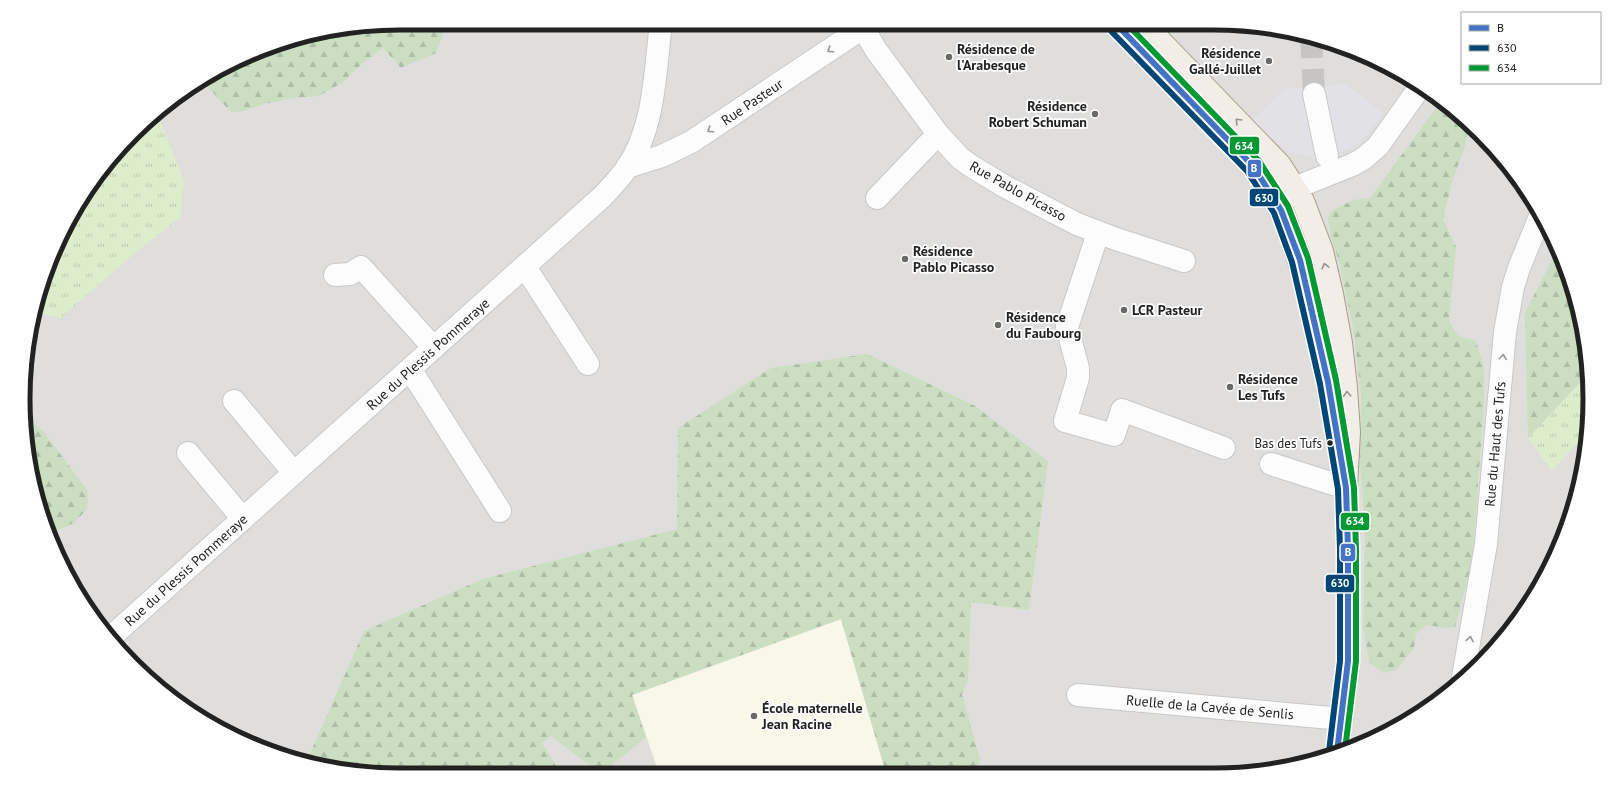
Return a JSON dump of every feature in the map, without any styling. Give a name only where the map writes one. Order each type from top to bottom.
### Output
[{"type":"main road","points":[[1122,30],[1242,154],[1263,180],[1274,197],[1287,225],[1300,260],[1328,382],[1346,488],[1348,516],[1348,661],[1338,746]]},
{"type":"main road","points":[[1150,30],[1271,154],[1295,188],[1310,217],[1322,251],[1341,343],[1349,432],[1346,488]]},
{"type":"street","name":"Rue du Plessis Pommeraye","points":[[115,634],[603,196],[627,167],[642,135],[651,104],[660,30]]},
{"type":"street","name":"Rue Pasteur","points":[[627,167],[662,156],[691,142],[860,30]]},
{"type":"street","name":"Rue Pablo Picasso","points":[[868,30],[876,50],[938,134],[960,158],[986,176],[1064,218],[1098,233],[1184,261]]},
{"type":"street","points":[[1274,197],[1352,165],[1372,153],[1417,91]]},
{"type":"street","points":[[1314,94],[1327,156]]},
{"type":"street","points":[[877,198],[938,134]]},
{"type":"street","name":"Rue du Haut des Tufs","points":[[1464,670],[1486,544],[1505,332],[1513,287],[1541,229]]},
{"type":"street","points":[[1098,233],[1067,327],[1078,368],[1078,378],[1065,421],[1114,435],[1122,410],[1224,448]]},
{"type":"street","points":[[335,275],[350,274],[361,267],[434,348]]},
{"type":"street","points":[[525,267],[588,364]]},
{"type":"street","points":[[410,369],[500,511]]},
{"type":"street","points":[[234,401],[294,473]]},
{"type":"street","points":[[188,453],[243,519]]},
{"type":"street","points":[[1271,464],[1346,488]]},
{"type":"street","name":"Ruelle de la Cavée de Senlis","points":[[1078,694],[1342,719]]},
{"type":"shaded area","points":[[399,30],[1214,30],[1262,33],[1286,37],[1333,50],[1355,58],[1398,79],[1419,92],[1439,106],[1475,138],[1507,174],[1521,194],[1534,215],[1555,258],[1570,303],[1576,327],[1580,351],[1583,399],[1580,447],[1576,471],[1563,518],[1555,540],[1534,584],[1507,624],[1475,660],[1439,692],[1398,719],[1355,740],[1310,755],[1262,765],[1214,768],[399,768],[351,765],[327,761],[280,748],[258,740],[214,719],[174,692],[138,660],[106,624],[79,584],[58,540],[43,495],[37,471],[33,447],[30,399],[33,351],[37,327],[50,280],[68,236],[79,214],[106,174],[138,138],[174,106],[214,79],[236,68],[258,58],[303,43],[351,33]]},
{"type":"shaded area","points":[[1346,84],[1384,114],[1360,142],[1349,149],[1327,156],[1311,157],[1298,154],[1285,149],[1252,120],[1284,89]]},
{"type":"shaded area","points":[[846,212],[861,216],[815,360],[800,355]]},
{"type":"shaded area","points":[[1077,349],[1172,379],[1167,394],[1174,397],[1169,411],[1172,413],[1156,459],[1120,464],[1039,441],[1023,426],[1045,365]]},
{"type":"shaded area","name":"École maternelle Jean Racine","points":[[841,619],[885,768],[657,768],[632,695]]},
{"type":"green space","points":[[399,30],[444,30],[436,53],[401,68],[383,48],[362,64],[343,82],[319,96],[293,98],[264,104],[243,111],[231,112],[205,85],[258,58],[303,43],[351,33]]},
{"type":"green space","points":[[1438,105],[1467,131],[1465,146],[1453,179],[1443,219],[1456,247],[1449,321],[1458,336],[1476,341],[1484,367],[1484,405],[1472,563],[1455,627],[1446,628],[1427,625],[1416,634],[1414,648],[1396,670],[1383,673],[1369,662],[1363,626],[1365,529],[1360,462],[1361,394],[1353,327],[1340,265],[1331,236],[1328,217],[1332,211],[1353,200],[1370,198]]},
{"type":"green space","points":[[159,119],[184,180],[180,218],[131,256],[61,318],[40,313],[50,280],[68,236],[79,214],[106,174],[138,138]]},
{"type":"green space","points":[[1554,256],[1563,280],[1576,327],[1582,380],[1528,438],[1525,313]]},
{"type":"green space","points":[[867,354],[975,406],[1048,461],[1029,610],[971,602],[968,680],[962,694],[980,759],[979,768],[885,768],[841,619],[632,695],[646,737],[609,768],[593,768],[551,736],[542,743],[557,768],[375,767],[351,765],[309,756],[364,631],[483,579],[677,529],[678,428],[771,368]]},
{"type":"green space","points":[[1582,380],[1583,399],[1581,439],[1552,471],[1528,438]]},
{"type":"green space","points":[[31,420],[43,431],[88,491],[87,509],[74,523],[55,531],[37,471]]},
{"type":"tunnel","points":[[1311,43],[1314,94]]},
{"type":"transit line","name":"630","points":[[1110,30],[1247,171],[1274,213],[1292,262],[1320,384],[1338,489],[1340,549],[1340,661],[1329,749]]},
{"type":"transit line","name":"B","points":[[1122,30],[1253,166],[1281,210],[1300,260],[1328,382],[1346,488],[1348,549],[1348,661],[1338,746]]},
{"type":"transit line","name":"634","points":[[1133,30],[1259,161],[1288,206],[1308,258],[1336,380],[1354,488],[1356,549],[1356,661],[1346,743]]},
{"type":"place","name":"Résidence de l'Arabesque","points":[[949,57]]},
{"type":"place","name":"Résidence Gallé-Juillet","points":[[1269,61]]},
{"type":"place","name":"Résidence Robert Schuman","points":[[1095,114]]},
{"type":"place","name":"Résidence Pablo Picasso","points":[[905,259]]},
{"type":"place","name":"LCR Pasteur","points":[[1124,310]]},
{"type":"place","name":"Résidence du Faubourg","points":[[998,325]]},
{"type":"place","name":"Résidence Les Tufs","points":[[1230,387]]},
{"type":"place","name":"Bas des Tufs","points":[[1330,443]]},
{"type":"place","name":"École maternelle Jean Racine","points":[[754,716]]}]
